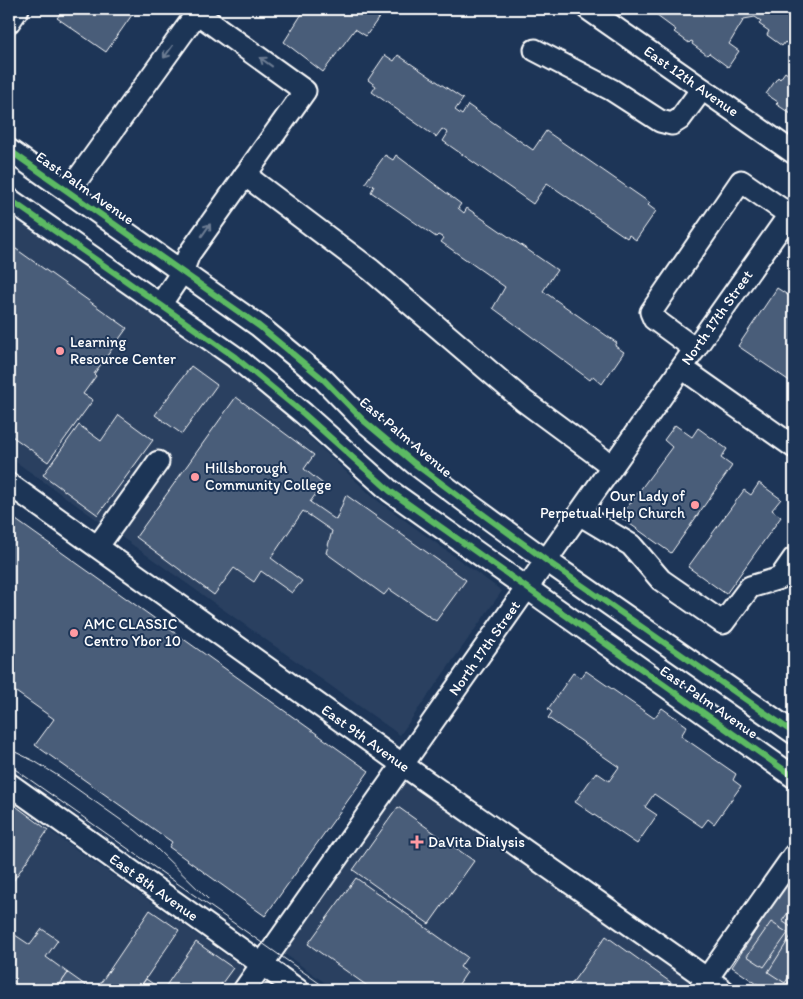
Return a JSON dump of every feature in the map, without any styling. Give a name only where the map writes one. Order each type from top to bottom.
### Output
[{"type":"street","points":[[9,22],[18,9]]},
{"type":"street","name":"East 12th Avenue","points":[[588,9],[794,154]]},
{"type":"street","points":[[68,191],[197,12],[305,91],[189,254],[182,272],[160,305]]},
{"type":"street","points":[[535,50],[612,90],[660,121],[672,124],[680,119],[702,89]]},
{"type":"street","name":"East Palm Avenue","points":[[9,150],[258,326],[323,380],[364,421],[414,463],[547,560],[794,732]]},
{"type":"street","points":[[245,175],[371,270],[524,401],[612,466]]},
{"type":"street","points":[[695,349],[654,319],[651,312],[741,181],[792,212]]},
{"type":"street","name":"East Palm Avenue","points":[[9,199],[235,357],[304,414],[390,491],[794,778]]},
{"type":"street","name":"North 17th Street","points":[[244,990],[792,212]]},
{"type":"street","points":[[682,368],[794,447]]},
{"type":"street","points":[[98,546],[158,462]]},
{"type":"street","name":"East 9th Avenue","points":[[9,484],[98,546],[710,987]]},
{"type":"street","points":[[579,514],[630,545],[661,580],[723,623],[750,587],[780,578],[794,558]]},
{"type":"street","name":"East 8th Avenue","points":[[9,784],[298,990]]},
{"type":"street","points":[[710,987],[794,855]]},
{"type":"shaded area","name":"Hillsborough Community College","points":[[9,212],[226,366],[291,420],[374,498],[502,591],[400,735],[9,457]]},
{"type":"shaded area","points":[[404,770],[705,981],[699,990],[335,990],[278,949]]},
{"type":"shaded area","points":[[9,802],[275,990],[9,990]]},
{"type":"building","points":[[64,9],[128,9],[134,12],[106,52],[57,18]]},
{"type":"building","points":[[305,9],[385,9],[366,36],[355,29],[323,72],[284,42]]},
{"type":"building","points":[[662,9],[794,9],[794,49],[785,42],[782,46],[767,35],[769,31],[759,24],[761,21],[755,17],[744,19],[729,44],[739,51],[728,67],[709,53],[707,55],[692,44],[693,42],[689,43],[674,32],[676,30],[657,16]]},
{"type":"building","points":[[385,55],[394,61],[398,55],[463,99],[455,110],[462,115],[468,105],[533,150],[546,131],[650,203],[648,205],[656,211],[636,240],[629,235],[627,238],[547,183],[533,204],[443,141],[448,133],[442,129],[436,137],[372,92],[376,86],[368,80]]},
{"type":"building","points":[[785,72],[792,77],[794,75],[794,114],[776,104],[778,102],[766,94],[778,77],[780,79]]},
{"type":"building","points":[[385,155],[393,160],[396,155],[461,204],[458,208],[464,213],[467,208],[557,270],[543,291],[617,343],[615,346],[624,352],[602,384],[593,376],[590,380],[493,308],[505,287],[441,242],[444,238],[438,235],[436,237],[371,192],[374,186],[365,183]]},
{"type":"building","name":"Learning Resource Center","points":[[9,244],[127,328],[94,374],[96,376],[83,394],[93,400],[48,462],[9,434]]},
{"type":"building","points":[[777,288],[794,299],[794,384],[738,346]]},
{"type":"building","points":[[191,366],[217,385],[182,434],[155,415]]},
{"type":"building","points":[[236,397],[314,455],[304,469],[323,484],[310,502],[336,520],[346,495],[466,580],[436,621],[389,589],[384,595],[326,553],[332,531],[303,511],[271,558],[302,581],[292,593],[261,571],[254,582],[234,568],[214,595],[136,537]]},
{"type":"building","points":[[119,415],[153,440],[98,515],[43,475],[79,425],[101,441]]},
{"type":"building","points":[[675,425],[692,437],[698,428],[727,449],[721,458],[732,466],[671,553],[620,517],[672,447],[664,440]]},
{"type":"building","points":[[759,483],[781,499],[772,510],[781,517],[726,594],[688,567],[744,490],[751,495]]},
{"type":"building","points":[[9,515],[369,771],[265,916],[169,847],[172,842],[35,745],[54,719],[9,687]]},
{"type":"building","points":[[586,671],[654,718],[662,708],[687,726],[681,736],[736,774],[733,780],[741,786],[714,824],[708,819],[702,827],[654,794],[645,807],[657,815],[637,844],[575,802],[596,772],[609,781],[619,767],[548,718],[552,712],[548,709],[573,673],[581,678]]},
{"type":"building","points":[[9,801],[48,830],[9,887]]},
{"type":"building","points":[[398,807],[474,861],[429,924],[353,870]]},
{"type":"building","points":[[794,872],[794,990],[766,990],[732,967]]},
{"type":"building","points":[[356,878],[467,957],[460,967],[467,972],[455,990],[447,985],[443,990],[373,990],[308,944]]},
{"type":"building","points":[[794,904],[794,929],[782,921]]},
{"type":"building","points":[[150,910],[179,930],[138,990],[108,990],[100,984]]},
{"type":"building","points":[[771,922],[788,933],[764,967],[747,956]]},
{"type":"building","points":[[42,929],[58,940],[46,957],[68,973],[56,990],[9,990],[9,944],[15,935],[30,945]]},
{"type":"building","points":[[9,931],[15,935],[9,944]]},
{"type":"building","points":[[606,936],[673,984],[669,990],[567,990]]},
{"type":"building","points":[[791,936],[794,939],[794,969],[785,983],[768,972]]},
{"type":"building","points":[[196,942],[233,968],[217,990],[163,990]]},
{"type":"building","points":[[68,973],[92,990],[56,990]]},
{"type":"building","points":[[794,974],[794,990],[787,985]]},
{"type":"building","points":[[146,979],[162,990],[138,990]]},
{"type":"tram line","points":[[9,749],[34,761],[60,777],[135,830],[208,899]]},
{"type":"tram line","points":[[9,765],[329,990]]},
{"type":"cycle path","points":[[9,150],[259,326],[323,379],[364,421],[414,463],[473,507],[547,561],[794,733]]},
{"type":"cycle path","points":[[9,199],[235,357],[304,414],[390,491],[794,777]]},
{"type":"place","name":"Learning Resource Center","points":[[60,351]]},
{"type":"place","name":"Hillsborough Community College","points":[[195,477]]},
{"type":"place","name":"Our Lady of Perpetual Help Church","points":[[695,505]]},
{"type":"place","name":"AMC CLASSIC Centro Ybor 10","points":[[74,633]]},
{"type":"place","name":"DaVita Dialysis","points":[[417,842]]}]
